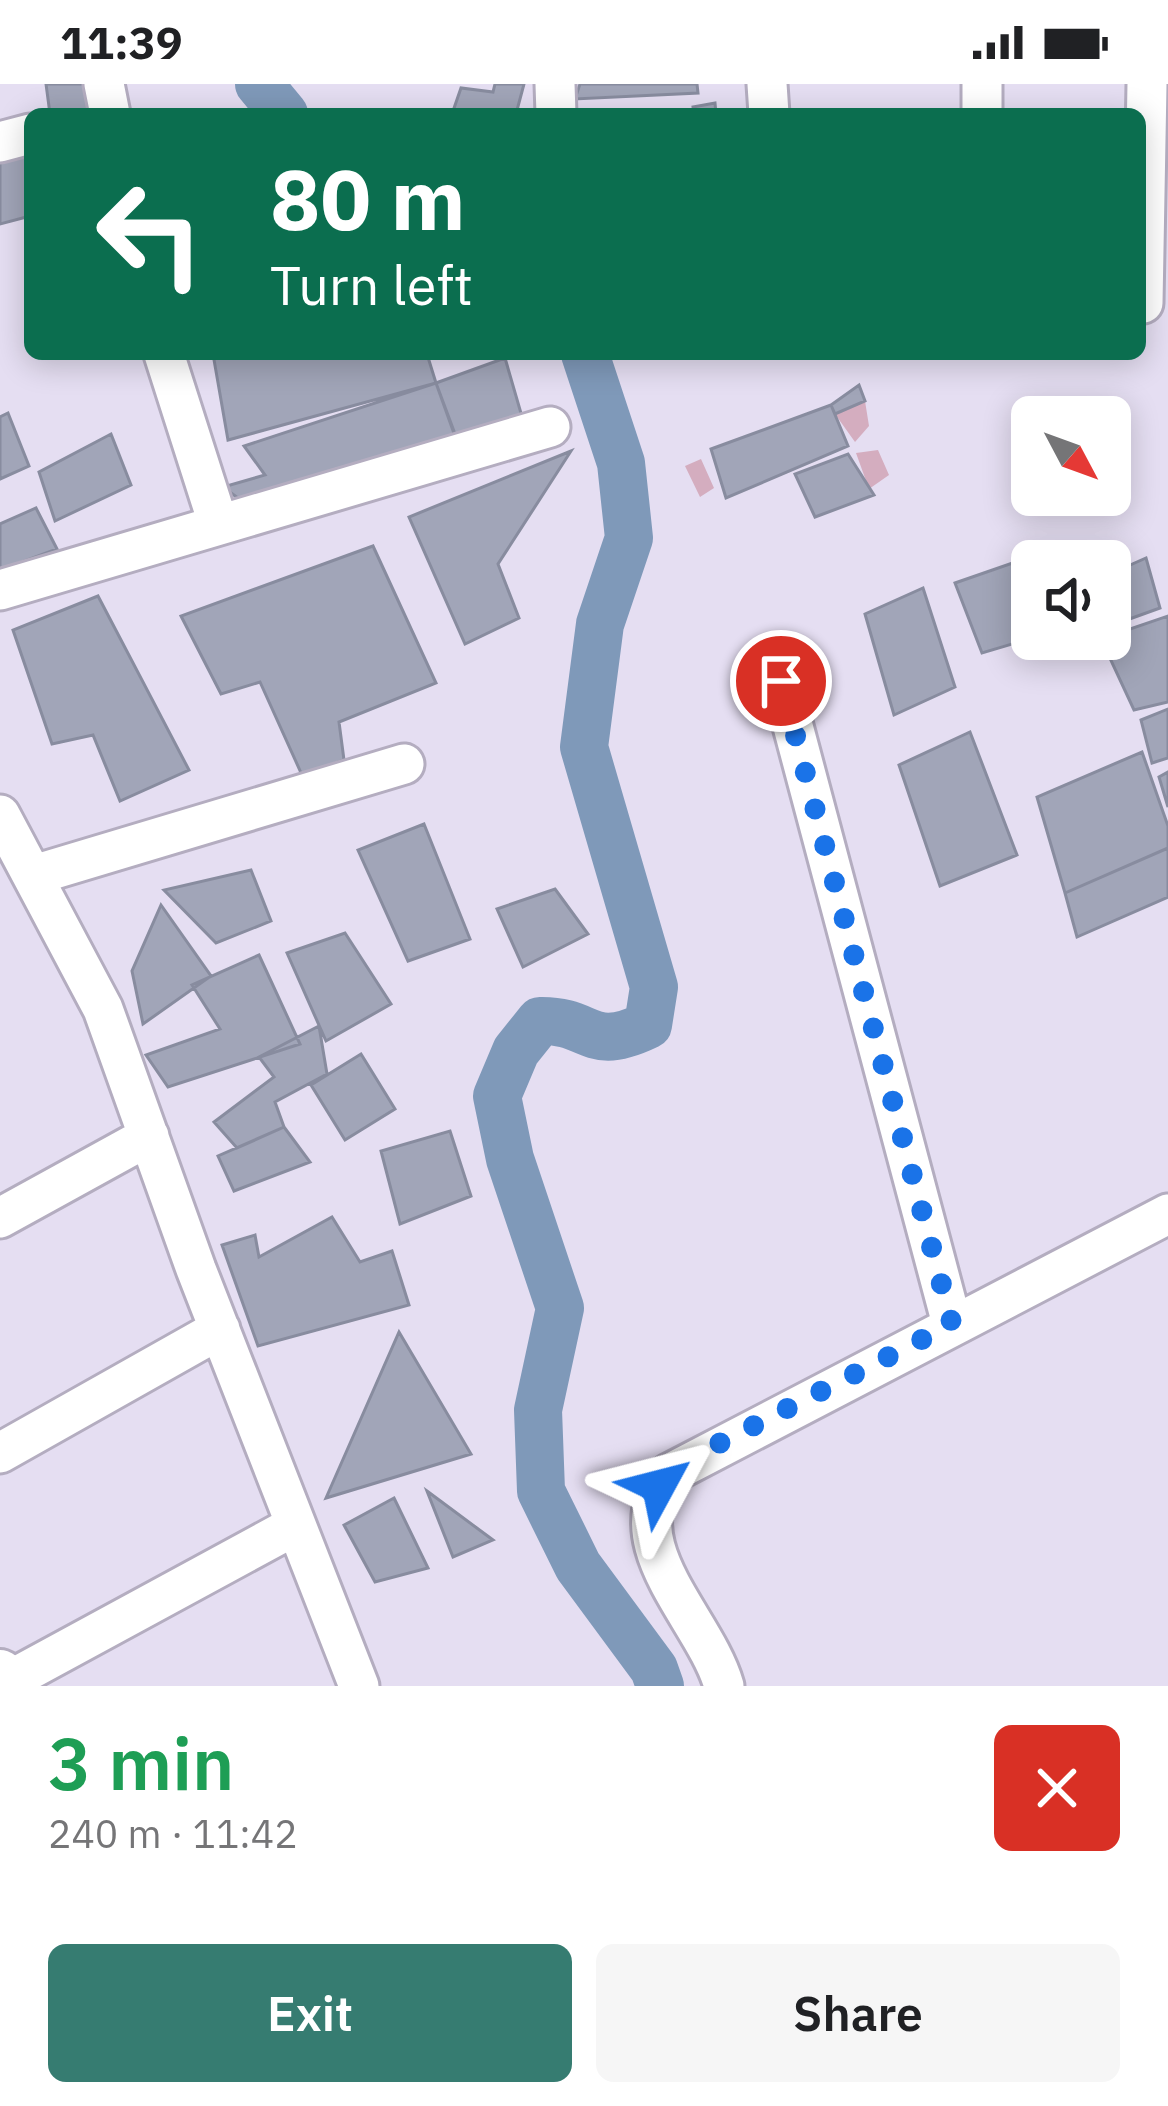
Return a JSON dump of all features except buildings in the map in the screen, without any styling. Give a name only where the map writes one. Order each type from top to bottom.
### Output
[{"type":"street","points":[[1146,135],[1147,84]]},
{"type":"street","points":[[166,360],[218,523]]},
{"type":"street","points":[[0,590],[550,428]]},
{"type":"street","points":[[781,681],[952,1324]]},
{"type":"street","points":[[34,875],[404,764]]},
{"type":"street","points":[[0,815],[103,1009],[220,1329],[359,1686]]},
{"type":"street","points":[[2,1213],[148,1136]]},
{"type":"street","points":[[724,1686],[653,1547],[650,1516],[659,1486],[681,1463],[1168,1214]]},
{"type":"street","points":[[0,1453],[220,1329]]},
{"type":"street","points":[[4,1681],[296,1525]]},
{"type":"shaded area","points":[[865,401],[869,426],[855,442],[835,414]]},
{"type":"shaded area","points":[[878,450],[889,475],[869,489],[856,453]]},
{"type":"shaded area","points":[[701,459],[714,488],[700,497],[685,466]]},
{"type":"waterway","points":[[259,84],[279,108]]},
{"type":"waterway","points":[[587,360],[621,463],[629,538],[600,624],[584,747],[654,987],[648,1025],[628,1033],[601,1036],[540,1021],[516,1051],[497,1096],[510,1159],[560,1308],[538,1410],[541,1491],[578,1566],[654,1669],[660,1686]]},
{"type":"route","points":[[659,1486],[681,1463],[952,1324],[781,681]]}]
